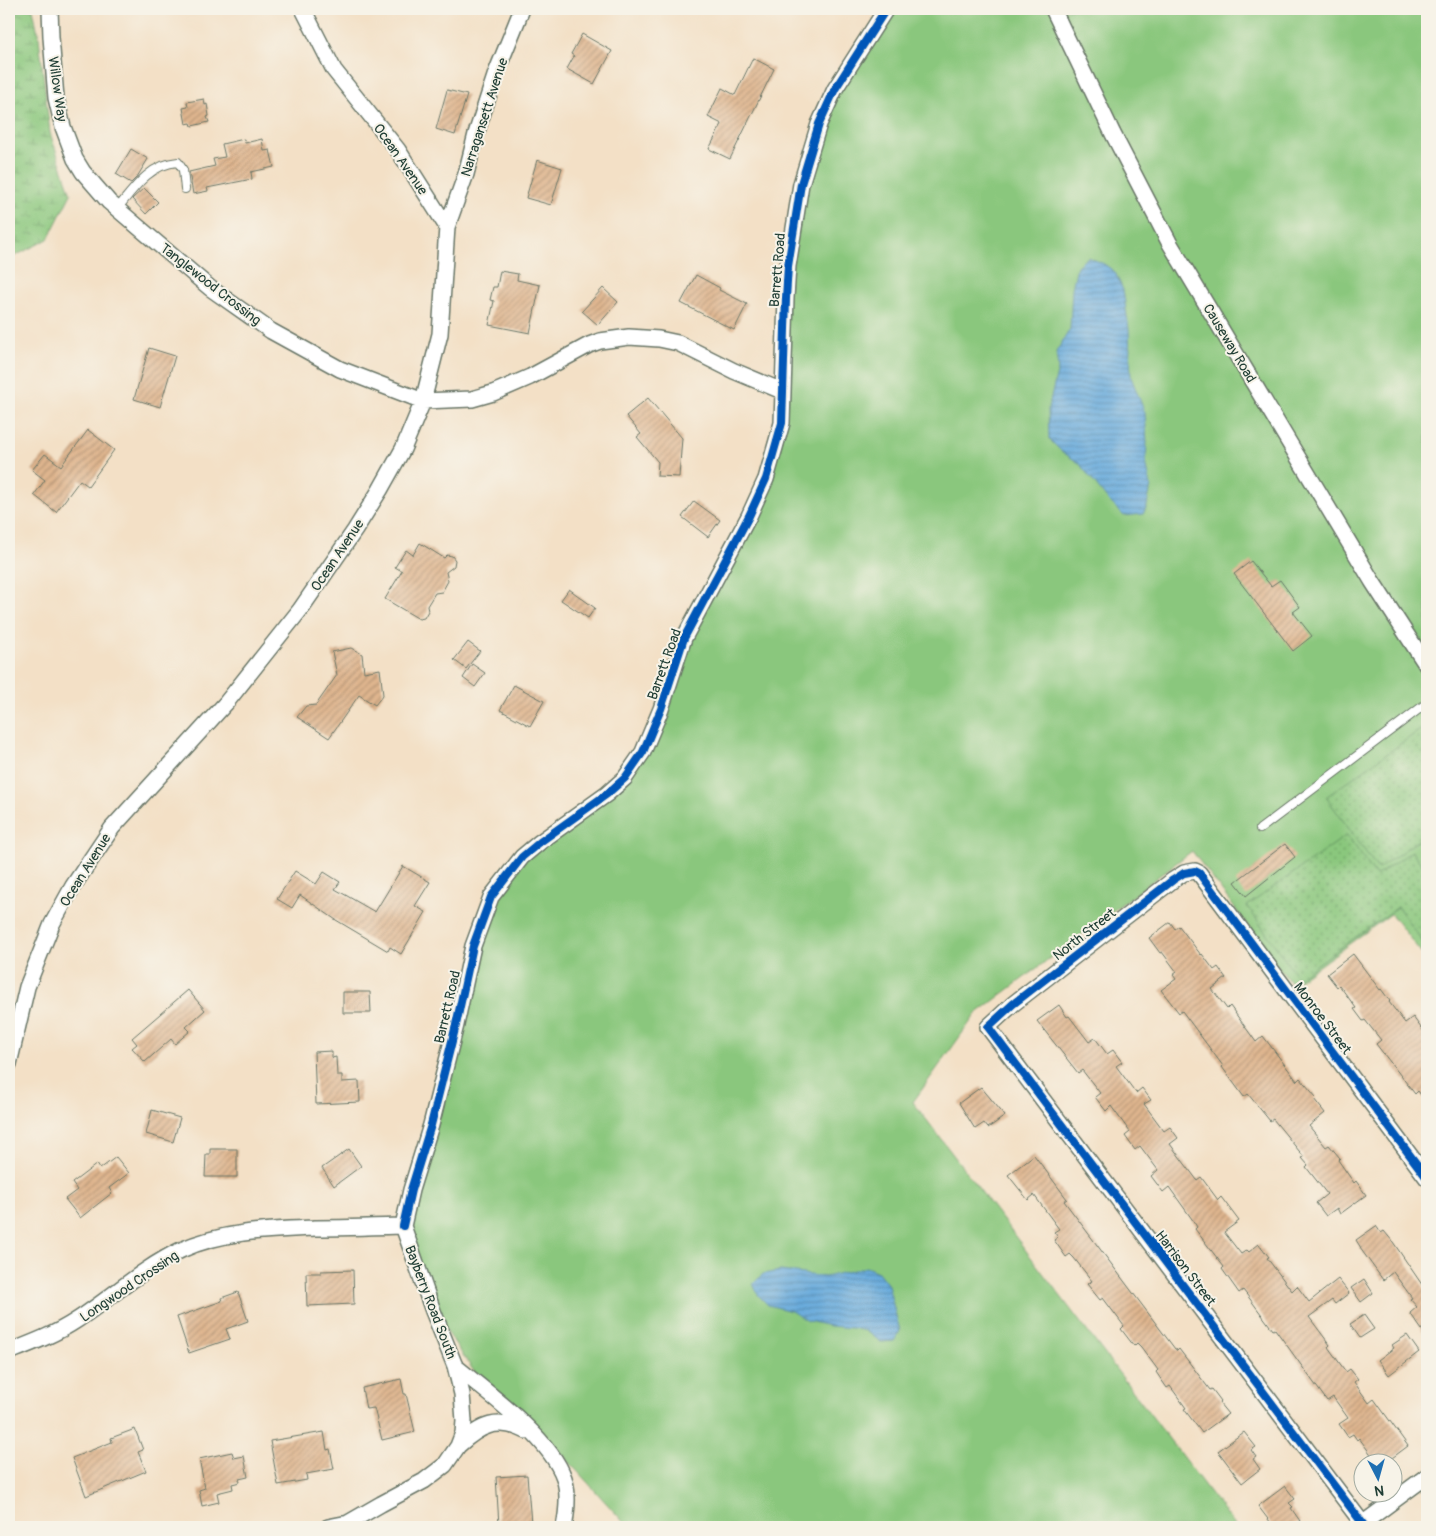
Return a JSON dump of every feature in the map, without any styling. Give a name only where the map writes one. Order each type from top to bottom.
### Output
[{"type":"street","name":"Willow Way","points":[[50,9],[56,98],[63,127],[75,159],[83,172],[109,202],[142,230]]},
{"type":"street","name":"Ocean Avenue","points":[[9,1064],[26,987],[52,924],[73,886],[112,828],[226,703],[300,610],[380,490],[403,449],[423,401],[440,334],[447,227],[398,150],[334,70],[303,9]]},
{"type":"street","name":"Narragansett Avenue","points":[[447,227],[466,174],[476,134],[496,73],[522,9]]},
{"type":"street","name":"Barrett Road","points":[[403,1226],[456,1025],[473,946],[490,897],[522,857],[607,794],[624,778],[643,752],[661,709],[684,638],[749,516],[766,478],[782,423],[788,266],[801,184],[819,124],[835,89],[886,9]]},
{"type":"street","name":"Causeway Road","points":[[1053,9],[1113,134],[1169,242],[1372,581],[1427,666]]},
{"type":"street","name":"Tanglewood Crossing","points":[[142,230],[210,288],[271,331],[340,369],[423,401],[472,399],[493,393],[530,377],[589,345],[600,341],[629,337],[659,339],[678,344],[734,371],[782,391]]},
{"type":"street","name":"North Street","points":[[988,1027],[1013,1004],[1173,880],[1184,873],[1195,871],[1199,873]]},
{"type":"street","name":"Monroe Street","points":[[1199,873],[1427,1178]]},
{"type":"street","name":"Harrison Street","points":[[988,1027],[1360,1526]]},
{"type":"street","name":"Longwood Crossing","points":[[9,1352],[36,1342],[76,1321],[156,1264],[181,1250],[204,1241],[238,1233],[277,1229],[403,1226]]},
{"type":"street","name":"Bayberry Road South","points":[[403,1226],[455,1366],[532,1433],[545,1446],[559,1465],[565,1480],[567,1497],[564,1527]]},
{"type":"street","points":[[328,1527],[346,1525],[424,1481],[445,1465],[464,1433],[462,1394],[455,1366]]},
{"type":"street","name":"Bayberry Road South","points":[[458,1446],[481,1428],[492,1425],[504,1424],[532,1433]]},
{"type":"street","points":[[1360,1526],[1427,1476]]},
{"type":"lane","points":[[117,209],[141,180],[156,167],[171,162],[178,162],[182,170],[185,189]]},
{"type":"lane","points":[[1260,830],[1427,703]]},
{"type":"green space","points":[[9,9],[33,9],[39,38],[50,133],[71,194],[48,239],[9,259]]},
{"type":"green space","points":[[886,9],[1427,9],[1427,952],[1423,955],[1391,914],[1292,985],[1192,851],[976,1014],[913,1102],[1236,1527],[628,1527],[559,1451],[473,1370],[433,1311],[408,1225],[491,897],[522,857],[625,778],[663,703],[774,450],[792,240],[819,124]]},
{"type":"green space","points":[[1427,725],[1427,834],[1378,869],[1326,797]]},
{"type":"green space","points":[[1347,835],[1376,876],[1412,851],[1427,872],[1427,948],[1398,907],[1298,978],[1247,906]]},
{"type":"water","points":[[1088,257],[1104,264],[1115,272],[1123,290],[1129,329],[1131,377],[1145,413],[1146,462],[1151,486],[1147,506],[1143,514],[1124,516],[1107,499],[1079,463],[1061,451],[1049,439],[1048,409],[1058,369],[1056,352],[1070,329],[1072,289],[1077,266]]},
{"type":"water","points":[[866,1267],[878,1272],[888,1285],[900,1331],[894,1341],[881,1342],[866,1331],[808,1321],[791,1311],[768,1305],[759,1296],[753,1284],[763,1274],[781,1271],[825,1277]]},
{"type":"building","points":[[582,34],[612,51],[594,84],[567,69],[574,56],[571,54]]},
{"type":"building","points":[[753,58],[774,69],[730,159],[709,149],[722,124],[708,117],[722,88],[735,95]]},
{"type":"building","points":[[447,90],[467,95],[455,135],[436,129]]},
{"type":"building","points":[[204,99],[205,105],[207,104],[209,122],[192,126],[191,123],[186,124],[183,108],[188,107],[187,102]]},
{"type":"building","points":[[244,139],[245,143],[262,139],[264,151],[270,150],[274,167],[251,172],[252,179],[207,188],[208,191],[193,194],[189,172],[215,166],[213,159],[225,157],[222,144]]},
{"type":"building","points":[[131,149],[148,159],[131,183],[116,174]]},
{"type":"building","points":[[537,160],[562,168],[551,205],[526,198]]},
{"type":"building","points":[[144,188],[158,202],[146,214],[132,199]]},
{"type":"building","points":[[500,271],[518,274],[517,280],[540,285],[530,333],[489,325],[494,301],[490,300],[493,287],[497,287]]},
{"type":"building","points":[[696,275],[720,288],[719,290],[747,304],[734,330],[681,303]]},
{"type":"building","points":[[603,288],[618,302],[598,325],[582,311]]},
{"type":"building","points":[[149,348],[175,356],[160,407],[134,399]]},
{"type":"building","points":[[648,398],[682,438],[679,477],[657,476],[658,462],[637,437],[641,434],[626,416]]},
{"type":"building","points":[[88,430],[114,450],[88,486],[80,480],[56,512],[34,495],[45,480],[32,470],[45,454],[61,466]]},
{"type":"building","points":[[694,501],[720,520],[708,537],[682,517]]},
{"type":"building","points":[[420,543],[444,558],[447,555],[452,556],[455,560],[454,566],[446,572],[448,581],[442,592],[435,593],[427,606],[428,611],[424,618],[419,619],[385,599],[402,571],[395,567],[406,550],[413,555]]},
{"type":"building","points":[[1251,561],[1271,586],[1280,580],[1300,607],[1293,612],[1312,636],[1293,651],[1234,574]]},
{"type":"building","points":[[569,589],[595,608],[588,618],[561,600]]},
{"type":"building","points":[[468,642],[480,651],[466,669],[454,660]]},
{"type":"building","points":[[351,648],[362,654],[364,672],[380,669],[383,695],[375,705],[359,695],[329,738],[297,717],[306,706],[316,705],[337,675],[332,652]]},
{"type":"building","points":[[472,664],[485,673],[475,687],[463,678]]},
{"type":"building","points":[[514,685],[544,701],[530,726],[500,710]]},
{"type":"building","points":[[1285,844],[1295,857],[1246,896],[1235,882]]},
{"type":"building","points":[[403,866],[430,882],[415,906],[426,912],[401,954],[390,947],[388,951],[336,920],[300,895],[292,908],[277,899],[295,871],[316,884],[324,872],[340,882],[335,889],[375,912]]},
{"type":"building","points":[[1170,922],[1175,929],[1179,926],[1214,970],[1218,967],[1226,978],[1212,989],[1227,1009],[1230,1006],[1256,1042],[1263,1036],[1297,1081],[1300,1078],[1316,1097],[1314,1099],[1325,1113],[1309,1126],[1326,1147],[1329,1145],[1340,1158],[1338,1160],[1354,1183],[1356,1181],[1366,1195],[1340,1214],[1337,1208],[1326,1216],[1316,1203],[1327,1194],[1306,1167],[1308,1165],[1302,1158],[1304,1157],[1273,1119],[1270,1121],[1248,1094],[1244,1097],[1182,1011],[1179,1013],[1161,990],[1176,979],[1173,975],[1177,972],[1149,938]]},
{"type":"building","points":[[1353,954],[1405,1023],[1413,1017],[1427,1036],[1427,1103],[1418,1091],[1415,1094],[1376,1044],[1381,1040],[1365,1020],[1363,1021],[1339,985],[1337,987],[1327,974]]},
{"type":"building","points":[[188,990],[205,1010],[186,1027],[190,1031],[175,1044],[171,1039],[145,1062],[132,1048],[137,1044],[132,1038]]},
{"type":"building","points":[[343,992],[370,992],[371,1013],[343,1013]]},
{"type":"building","points":[[1059,1005],[1089,1042],[1095,1038],[1107,1054],[1113,1050],[1122,1062],[1116,1066],[1136,1093],[1142,1088],[1151,1100],[1144,1104],[1164,1131],[1170,1127],[1178,1138],[1170,1144],[1197,1180],[1201,1177],[1218,1200],[1221,1197],[1239,1221],[1224,1232],[1241,1254],[1247,1250],[1249,1252],[1259,1244],[1292,1291],[1297,1286],[1309,1302],[1338,1279],[1349,1293],[1335,1304],[1332,1300],[1309,1317],[1330,1345],[1328,1347],[1346,1372],[1350,1369],[1358,1379],[1354,1382],[1369,1403],[1374,1399],[1408,1446],[1397,1454],[1371,1454],[1359,1438],[1357,1440],[1353,1434],[1348,1437],[1339,1424],[1348,1418],[1333,1397],[1327,1401],[1275,1329],[1273,1330],[1243,1290],[1239,1293],[1222,1269],[1224,1267],[1195,1229],[1197,1227],[1169,1187],[1163,1192],[1151,1176],[1158,1170],[1140,1146],[1135,1150],[1125,1136],[1130,1132],[1111,1106],[1106,1111],[1095,1097],[1100,1093],[1082,1070],[1078,1073],[1037,1021]]},
{"type":"building","points":[[332,1051],[332,1058],[336,1057],[337,1075],[342,1075],[342,1082],[359,1081],[360,1102],[316,1104],[314,1052]]},
{"type":"building","points":[[981,1087],[1005,1116],[988,1128],[984,1123],[975,1129],[959,1103]]},
{"type":"building","points":[[152,1110],[180,1118],[173,1142],[146,1134]]},
{"type":"building","points":[[210,1149],[237,1149],[237,1177],[205,1177],[206,1154],[210,1154]]},
{"type":"building","points":[[349,1149],[361,1166],[334,1186],[322,1168]]},
{"type":"building","points":[[1034,1155],[1067,1199],[1064,1201],[1175,1349],[1177,1351],[1179,1349],[1210,1390],[1212,1389],[1221,1401],[1219,1403],[1228,1414],[1202,1433],[1170,1386],[1167,1388],[1156,1372],[1158,1370],[1141,1347],[1137,1343],[1134,1346],[1121,1329],[1124,1326],[1103,1298],[1100,1300],[1087,1284],[1092,1281],[1070,1254],[1066,1257],[1054,1240],[1058,1237],[1054,1232],[1059,1229],[1034,1195],[1028,1200],[1008,1175]]},
{"type":"building","points":[[116,1157],[129,1173],[109,1188],[112,1193],[80,1218],[65,1199],[77,1190],[72,1183],[97,1164],[100,1169]]},
{"type":"building","points":[[1376,1226],[1381,1233],[1384,1231],[1393,1242],[1427,1292],[1427,1337],[1410,1313],[1417,1307],[1393,1272],[1383,1280],[1356,1240]]},
{"type":"building","points":[[353,1270],[354,1304],[307,1306],[306,1273]]},
{"type":"building","points":[[1364,1279],[1373,1293],[1361,1302],[1351,1288]]},
{"type":"building","points":[[238,1292],[248,1321],[226,1329],[230,1339],[189,1353],[177,1317],[222,1301],[221,1298]]},
{"type":"building","points":[[1364,1315],[1374,1329],[1360,1338],[1350,1324]]},
{"type":"building","points":[[1407,1335],[1419,1352],[1389,1375],[1378,1360],[1394,1348],[1392,1345]]},
{"type":"building","points":[[401,1379],[415,1432],[382,1440],[374,1408],[366,1409],[362,1388]]},
{"type":"building","points":[[135,1429],[143,1450],[138,1452],[146,1471],[86,1496],[72,1458],[112,1442],[111,1438]]},
{"type":"building","points":[[324,1432],[327,1450],[330,1449],[334,1469],[306,1474],[307,1480],[278,1485],[270,1441]]},
{"type":"building","points":[[1244,1432],[1256,1447],[1251,1450],[1256,1457],[1253,1459],[1260,1469],[1242,1483],[1218,1451]]},
{"type":"building","points":[[232,1452],[234,1458],[244,1456],[248,1477],[239,1479],[240,1482],[232,1484],[233,1489],[217,1493],[219,1502],[202,1506],[199,1490],[205,1488],[199,1459]]},
{"type":"building","points":[[527,1475],[531,1523],[499,1525],[496,1477]]},
{"type":"building","points":[[1285,1486],[1295,1499],[1289,1503],[1300,1521],[1291,1527],[1274,1527],[1258,1506]]},
{"type":"cycle path","points":[[403,1226],[411,1190],[431,1125],[473,946],[491,897],[522,857],[607,794],[625,778],[643,752],[661,709],[684,638],[749,516],[766,479],[782,423],[788,266],[801,184],[819,124],[835,89],[886,9]]},
{"type":"cycle path","points":[[1363,1524],[988,1027],[1013,1004],[1173,880],[1184,873],[1195,871],[1199,873],[1427,1178]]}]
